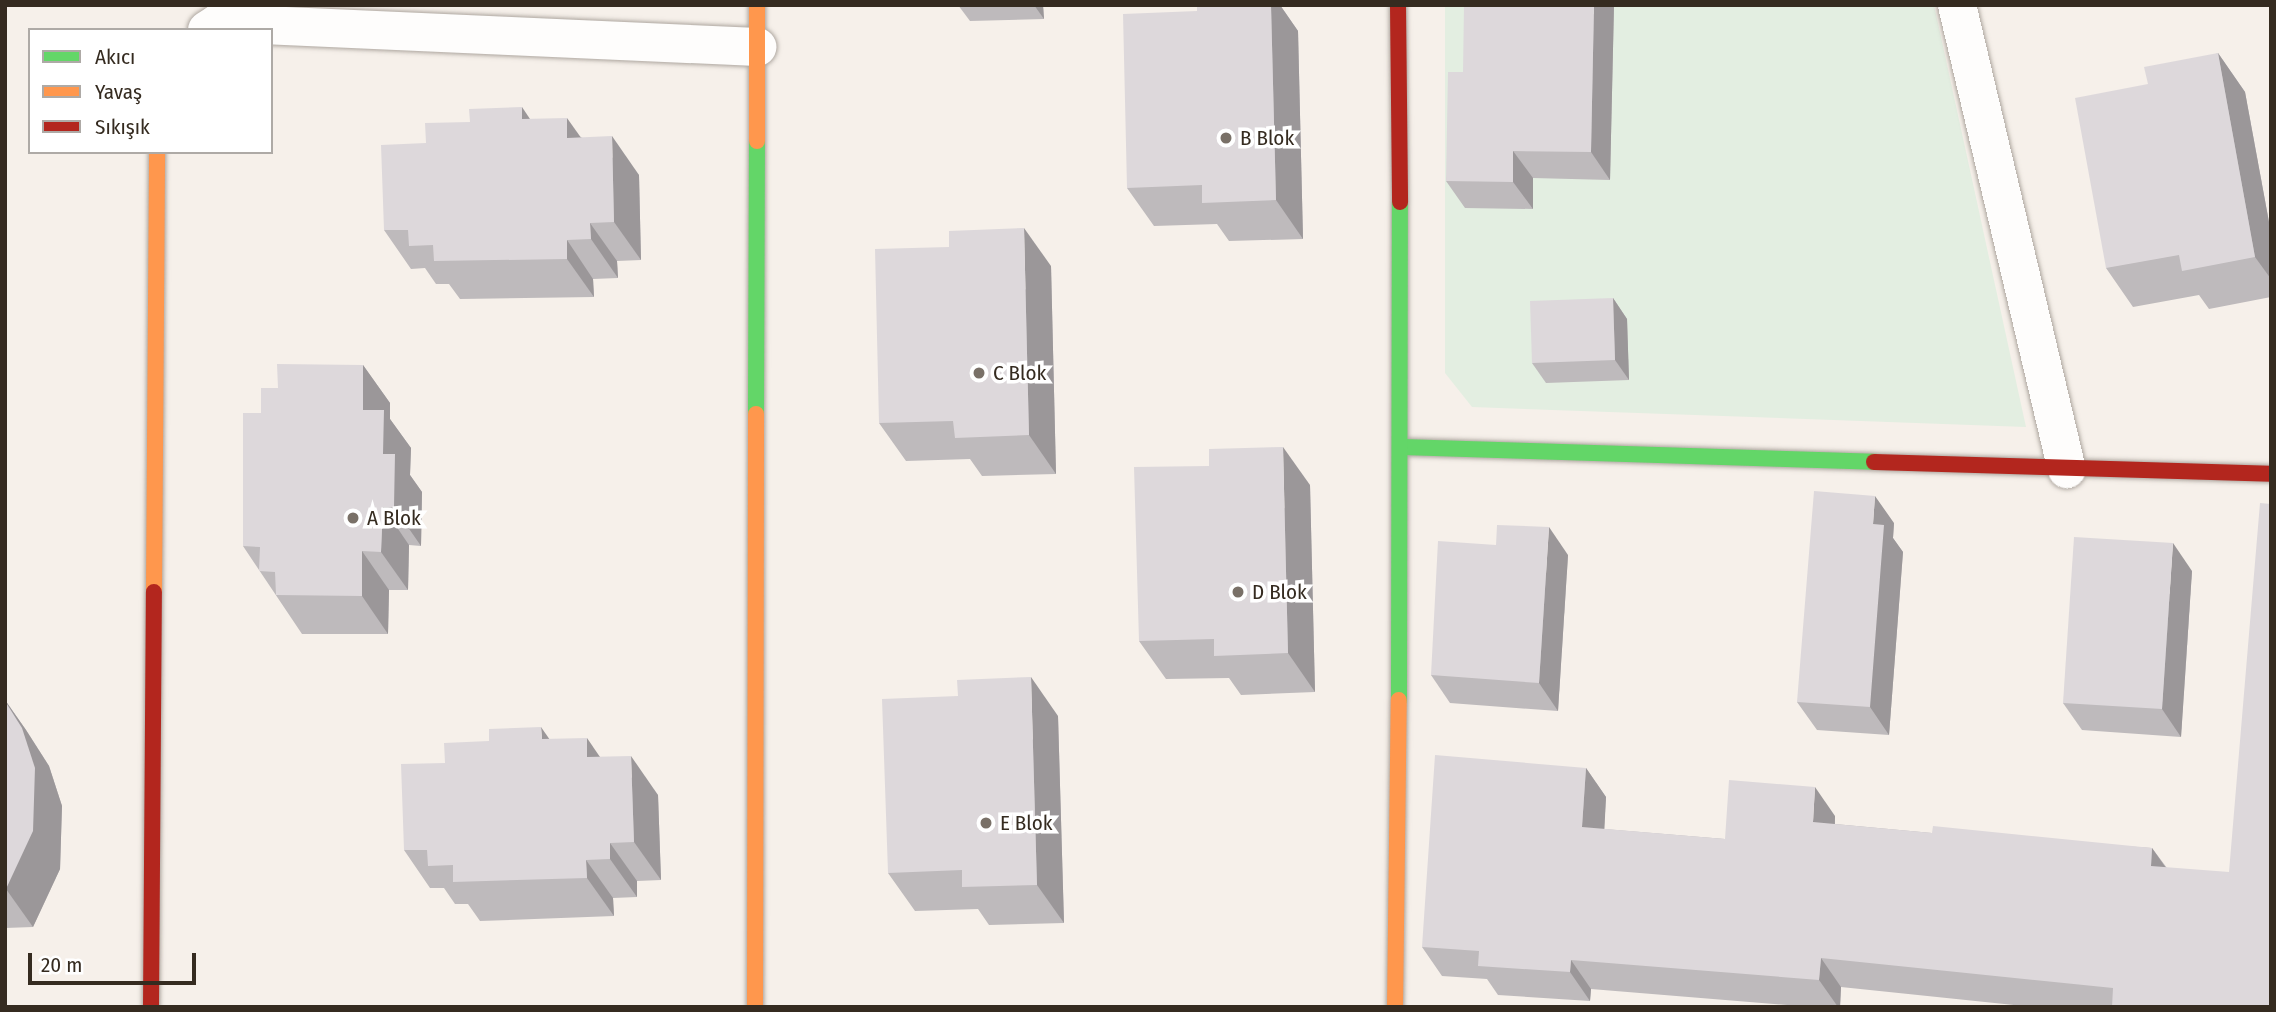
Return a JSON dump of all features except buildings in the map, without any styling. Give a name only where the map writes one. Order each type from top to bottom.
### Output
[{"type":"street","points":[[755,1007],[757,5]]},
{"type":"street","points":[[1395,1007],[1402,447],[1398,5]]},
{"type":"street","points":[[1957,5],[2067,469]]},
{"type":"street","points":[[217,19],[757,47]]},
{"type":"street","points":[[150,1007],[157,154]]},
{"type":"street","points":[[1402,447],[2271,474]]},
{"type":"shaded area","points":[[1445,5],[1934,5],[2026,427],[1472,407],[1445,373]]},
{"type":"traffic: fast","points":[[756,414],[757,141]]},
{"type":"traffic: fast","points":[[1399,700],[1400,202]]},
{"type":"traffic: fast","points":[[1402,447],[1874,462]]},
{"type":"traffic: slow","points":[[757,5],[757,141]]},
{"type":"traffic: slow","points":[[154,592],[157,154]]},
{"type":"traffic: slow","points":[[755,1007],[756,414]]},
{"type":"traffic: slow","points":[[1395,1007],[1399,700]]},
{"type":"traffic: jam","points":[[1398,5],[1400,202]]},
{"type":"traffic: jam","points":[[1874,462],[2271,474]]},
{"type":"traffic: jam","points":[[151,1007],[154,592]]},
{"type":"place","name":"B Blok","points":[[1226,138]]},
{"type":"place","name":"C Blok","points":[[979,373]]},
{"type":"place","name":"A Blok","points":[[353,518]]},
{"type":"place","name":"D Blok","points":[[1238,592]]},
{"type":"place","name":"E Blok","points":[[986,823]]}]
